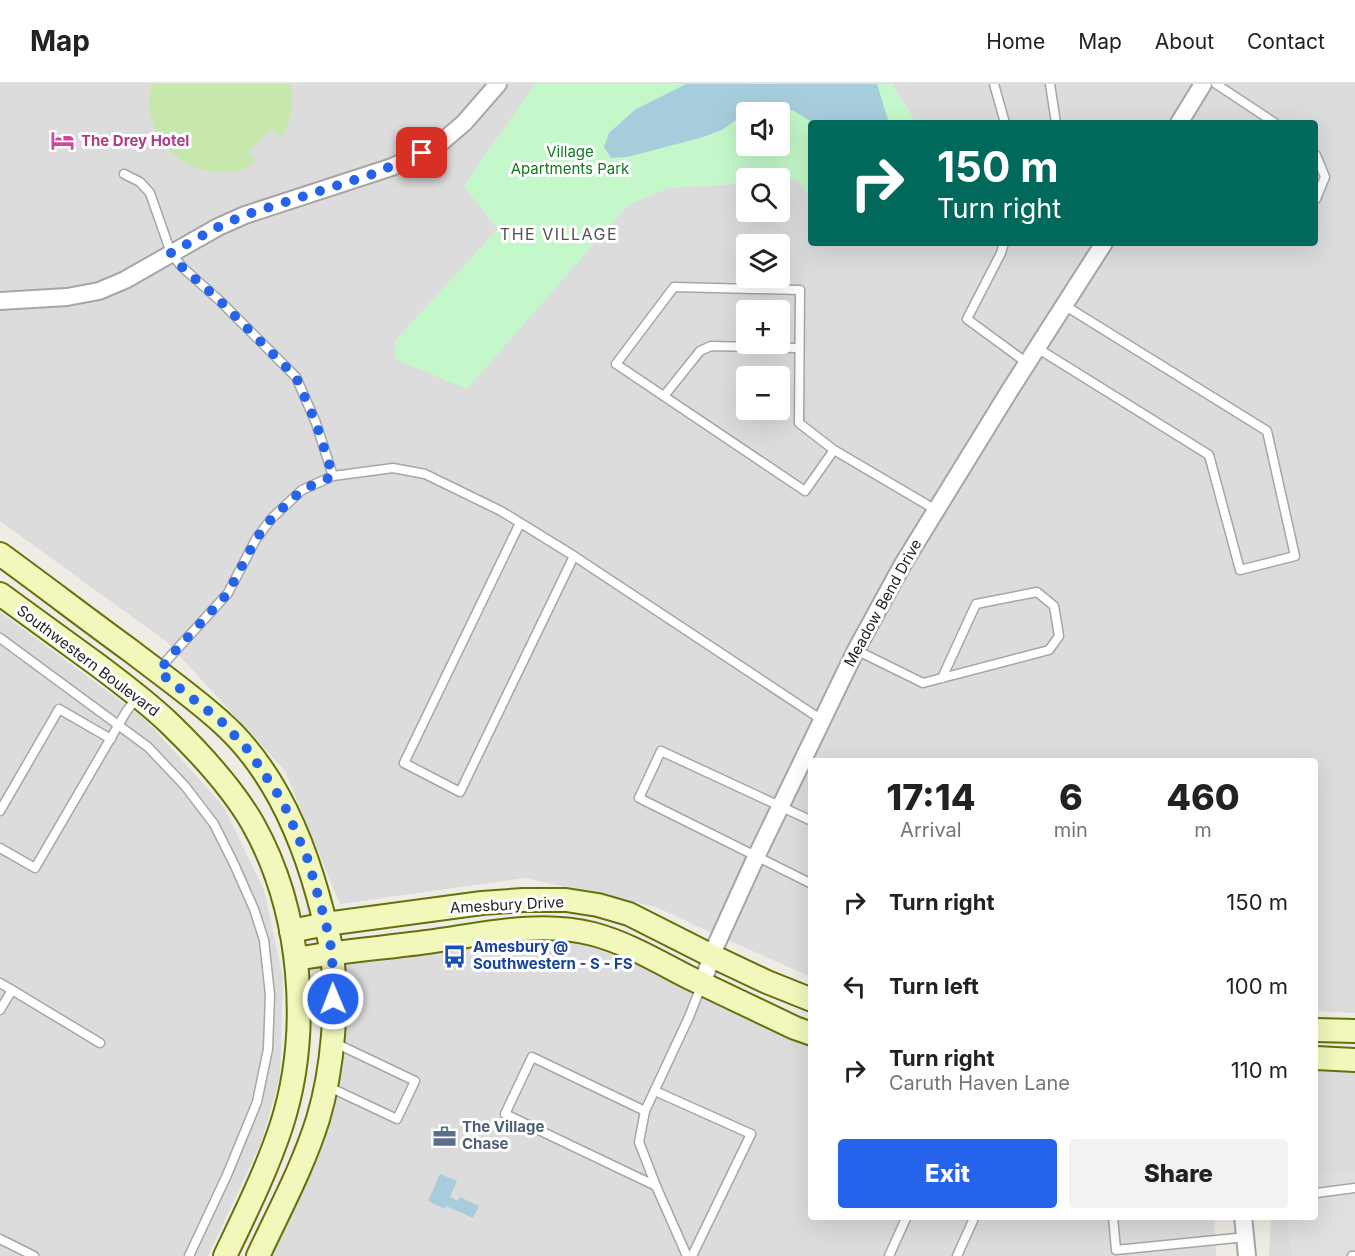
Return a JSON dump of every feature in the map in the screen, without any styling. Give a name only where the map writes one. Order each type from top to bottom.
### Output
[{"type":"street","points":[[0,301],[67,297],[99,291],[125,280],[218,227],[245,215],[392,167],[437,146],[464,123],[498,84]]},
{"type":"street","points":[[1181,120],[1203,84]]},
{"type":"street","name":"Meadow Bend Drive","points":[[702,984],[716,945],[756,856],[856,650],[903,564],[1102,246]]},
{"type":"street","points":[[0,554],[221,721],[249,751],[283,802],[308,860],[332,952],[334,982],[332,1041],[326,1085],[308,1147],[258,1256]]},
{"type":"street","name":"Southwestern Boulevard","points":[[0,594],[138,696],[169,723],[228,788],[252,822],[272,861],[285,905],[296,959],[298,1027],[293,1078],[281,1126],[262,1177],[225,1256]]},
{"type":"street","points":[[138,696],[159,672]]},
{"type":"street","name":"Amesbury Drive","points":[[291,931],[326,924],[482,903],[566,900],[598,905],[629,914],[767,982],[808,998]]},
{"type":"street","name":"Amesbury Drive","points":[[296,959],[332,952],[513,930],[538,928],[567,930],[592,934],[624,944],[702,984],[808,1033]]},
{"type":"street","points":[[1318,1030],[1355,1031]]},
{"type":"street","points":[[1318,1058],[1355,1060]]},
{"type":"street","points":[[1244,1220],[1247,1256]]},
{"type":"lane","points":[[994,84],[1004,120]]},
{"type":"lane","points":[[1050,84],[1056,120]]},
{"type":"lane","points":[[1216,84],[1270,120]]},
{"type":"lane","points":[[1318,159],[1325,177],[1318,194]]},
{"type":"lane","points":[[124,174],[140,182],[150,193],[171,253],[182,267],[219,300],[296,377],[316,423],[333,476]]},
{"type":"lane","points":[[1003,246],[967,319],[1209,455],[1240,570],[1295,556],[1267,430],[1064,305]]},
{"type":"lane","points":[[834,450],[805,491],[616,364],[674,287],[800,290],[799,423],[834,450],[936,510]]},
{"type":"lane","points":[[664,396],[700,351],[711,346],[799,348]]},
{"type":"lane","points":[[159,672],[228,593],[256,539],[272,518],[302,490],[333,476],[393,468],[425,474],[520,523],[574,556],[822,720]]},
{"type":"lane","points":[[520,523],[404,763],[460,792],[574,556]]},
{"type":"lane","points":[[856,650],[923,683],[942,678],[1048,650],[1059,636],[1054,606],[1037,592],[976,604],[942,678]]},
{"type":"lane","points":[[0,638],[148,747],[185,786],[214,824],[254,909],[264,940],[270,995],[268,1049],[257,1102],[227,1175],[189,1256]]},
{"type":"lane","points":[[0,848],[35,868],[126,712],[138,696]]},
{"type":"lane","points":[[0,811],[59,709],[111,739]]},
{"type":"lane","points":[[808,819],[661,751],[639,798],[808,882]]},
{"type":"lane","points":[[0,983],[100,1043]]},
{"type":"lane","points":[[687,1256],[639,1142],[645,1111],[702,984]]},
{"type":"lane","points":[[0,1010],[12,990]]},
{"type":"lane","points":[[326,1085],[397,1119],[416,1081],[332,1041]]},
{"type":"lane","points":[[645,1111],[532,1057],[505,1114],[656,1186]]},
{"type":"lane","points":[[655,1091],[751,1134],[692,1256]]},
{"type":"lane","points":[[1318,1193],[1355,1188]]},
{"type":"lane","points":[[889,1256],[905,1220]]},
{"type":"lane","points":[[957,1256],[973,1220]]},
{"type":"lane","points":[[1113,1220],[1116,1250],[1246,1237]]},
{"type":"lane","points":[[0,1239],[34,1256]]},
{"type":"shaded area","points":[[0,84],[535,84],[464,186],[498,229],[395,341],[466,388],[628,205],[668,188],[736,184],[736,222],[790,222],[790,179],[796,179],[808,193],[808,246],[1318,246],[1318,120],[913,120],[892,84],[1355,84],[1355,1013],[1318,1011],[1318,758],[808,758],[808,976],[656,907],[525,878],[340,904],[285,771],[167,642],[0,521]]},
{"type":"shaded area","points":[[0,612],[146,720],[224,807],[264,890],[283,977],[280,1077],[261,1143],[208,1256],[0,1256]]},
{"type":"shaded area","name":"The Village Chase","points":[[541,940],[595,946],[808,1037],[808,1220],[1214,1220],[1216,1256],[269,1256],[328,1115],[345,1031],[344,957]]},
{"type":"shaded area","points":[[1318,1070],[1355,1071],[1355,1256],[1269,1256],[1271,1220],[1318,1220]]},
{"type":"shaded area","points":[[1355,1170],[1355,1256],[1291,1256],[1287,1220],[1318,1220],[1318,1174]]},
{"type":"green space","points":[[151,84],[290,84],[292,99],[288,125],[282,138],[272,129],[248,152],[256,161],[248,166],[240,170],[221,173],[203,170],[186,163],[171,152],[160,138],[152,121],[149,103]]},
{"type":"green space","name":"Village Apartments Park","points":[[535,84],[892,84],[913,118],[913,120],[808,120],[808,193],[796,179],[790,179],[790,168],[736,168],[736,184],[668,188],[628,205],[467,389],[395,359],[395,341],[498,229],[464,186]]},
{"type":"water","points":[[686,84],[877,84],[888,120],[808,120],[790,110],[790,102],[736,102],[736,120],[722,130],[627,157],[611,158],[604,147],[609,133],[636,109]]},
{"type":"water","points":[[440,1174],[457,1181],[450,1197],[458,1201],[460,1197],[479,1206],[473,1218],[428,1201]]},
{"type":"place","name":"The Drey Hotel","points":[[63,141]]},
{"type":"place","name":"Amesbury @ Southwestern - S - FS","points":[[455,956]]},
{"type":"place","name":"The Village Chase","points":[[444,1136]]},
{"type":"district","name":"THE VILLAGE","points":[[559,234]]},
{"type":"route","points":[[333,999],[332,952],[326,924],[308,860],[283,802],[249,751],[221,721],[159,672],[228,593],[256,539],[272,518],[302,490],[333,476],[316,423],[296,377],[219,300],[182,267],[171,253],[245,215],[373,174],[422,153]]}]
